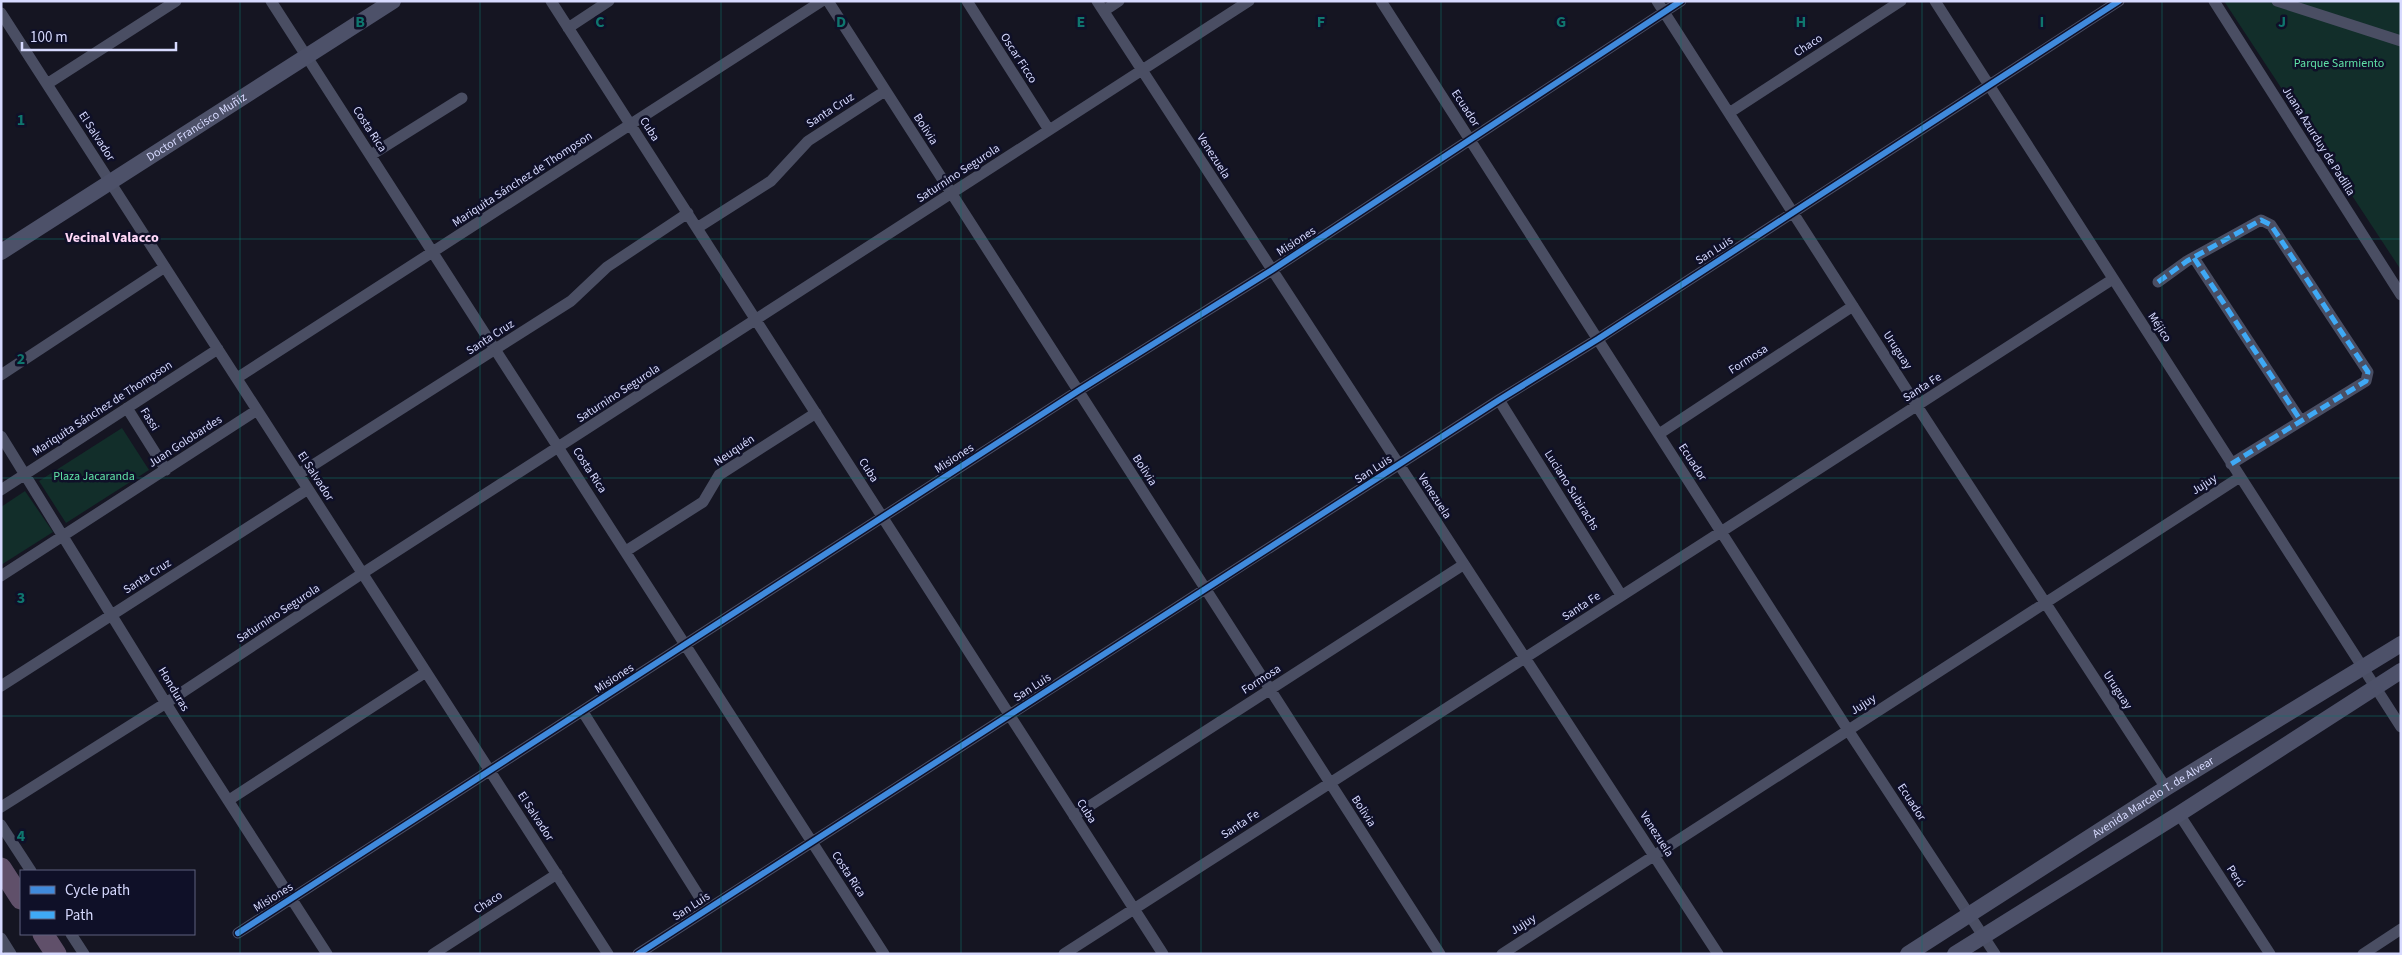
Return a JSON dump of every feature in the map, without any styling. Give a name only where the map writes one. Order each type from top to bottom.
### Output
[{"type":"highway","points":[[1,868],[20,897]]},
{"type":"highway","points":[[44,935],[56,954]]},
{"type":"main road","name":"Doctor Francisco Muñiz","points":[[1,252],[393,1]]},
{"type":"main road","name":"Avenida Marcelo T. de Alvear","points":[[1908,954],[2166,788],[2401,644]]},
{"type":"main road","points":[[1955,954],[2179,814],[2401,671]]},
{"type":"street","points":[[47,84],[176,1]]},
{"type":"street","name":"Costa Rica","points":[[271,1],[884,954]]},
{"type":"street","name":"Cuba","points":[[552,1],[1163,954]]},
{"type":"street","points":[[568,28],[609,1]]},
{"type":"street","name":"Mariquita Sánchez de Thompson","points":[[236,378],[434,253],[822,1]]},
{"type":"street","name":"Bolivia","points":[[828,1],[1440,954]]},
{"type":"street","name":"Oscar Ficco","points":[[967,1],[1049,130]]},
{"type":"street","points":[[1100,6],[1119,1]]},
{"type":"street","name":"Saturnino Segurola","points":[[1,807],[166,703],[1249,1]]},
{"type":"street","name":"Ecuador","points":[[1382,1],[1848,730],[1995,954]]},
{"type":"street","name":"Uruguay","points":[[1657,1],[1917,406],[2166,788]]},
{"type":"street","name":"Misiones","points":[[238,933],[1078,391],[1272,270],[1681,1]]},
{"type":"street","name":"Chaco","points":[[1729,113],[1902,1]]},
{"type":"street","name":"Méjico","points":[[1935,1],[2401,727]]},
{"type":"street","name":"Juana Azurduy de Padilla","points":[[2214,1],[2401,295]]},
{"type":"street","points":[[2277,1],[2401,41]]},
{"type":"street","name":"San Luis","points":[[638,954],[1499,400],[1598,339],[2117,2]]},
{"type":"street","name":"Venezuela","points":[[1100,6],[1524,660],[1655,855],[1718,954]]},
{"type":"street","name":"El Salvador","points":[[1,13],[608,954]]},
{"type":"street","name":"Santa Cruz","points":[[697,228],[771,181],[808,141],[885,91]]},
{"type":"street","points":[[371,156],[462,98]]},
{"type":"street","name":"Santa Cruz","points":[[299,474],[571,302],[607,267],[688,213]]},
{"type":"street","points":[[2158,282],[2194,258],[2261,220],[2271,225],[2368,372],[2366,381],[2232,464]]},
{"type":"street","points":[[2194,258],[2301,421]]},
{"type":"street","points":[[1,375],[165,267]]},
{"type":"street","name":"Santa Fe","points":[[1064,954],[2113,280]]},
{"type":"street","name":"Formosa","points":[[1659,434],[1853,306]]},
{"type":"street","name":"Mariquita Sánchez de Thompson","points":[[1,490],[218,349]]},
{"type":"street","name":"Luciano Subirachs","points":[[1499,400],[1621,596]]},
{"type":"street","name":"Fassi","points":[[127,408],[166,470]]},
{"type":"street","name":"Juan Golobardes","points":[[1,576],[258,410]]},
{"type":"street","name":"Neuquén","points":[[626,551],[703,502],[719,475],[816,413]]},
{"type":"street","name":"Honduras","points":[[1,436],[166,703],[327,954]]},
{"type":"street","name":"Jujuy","points":[[1502,954],[2240,477]]},
{"type":"street","name":"Santa Cruz","points":[[1,686],[308,489]]},
{"type":"street","name":"Formosa","points":[[1074,816],[1463,565]]},
{"type":"street","points":[[229,800],[426,672]]},
{"type":"street","points":[[582,712],[707,909]]},
{"type":"street","name":"Perú","points":[[2179,814],[2270,954]]},
{"type":"street","points":[[1,825],[30,870]]},
{"type":"street","name":"Chaco","points":[[433,954],[557,874]]},
{"type":"street","points":[[2363,954],[2401,930]]},
{"type":"street","points":[[72,935],[84,954]]},
{"type":"street","points":[[1,938],[11,954]]},
{"type":"green space","name":"Parque Sarmiento","points":[[2224,1],[2401,1],[2401,270]]},
{"type":"green space","name":"Plaza Jacaranda","points":[[122,428],[149,470],[66,523],[39,481]]},
{"type":"green space","name":"Plaza Jacaranda","points":[[25,491],[53,532],[1,565],[1,507]]},
{"type":"marked path","points":[[2158,282],[2187,261],[2261,220],[2271,225],[2368,372],[2366,381],[2231,464]]},
{"type":"marked path","points":[[2194,258],[2301,421]]},
{"type":"cycle path","points":[[238,933],[1078,391],[1272,270],[1681,1]]},
{"type":"cycle path","points":[[638,954],[1499,400],[1598,339],[2119,1]]},
{"type":"district","name":"Vecinal Valacco","points":[[112,237]]}]
